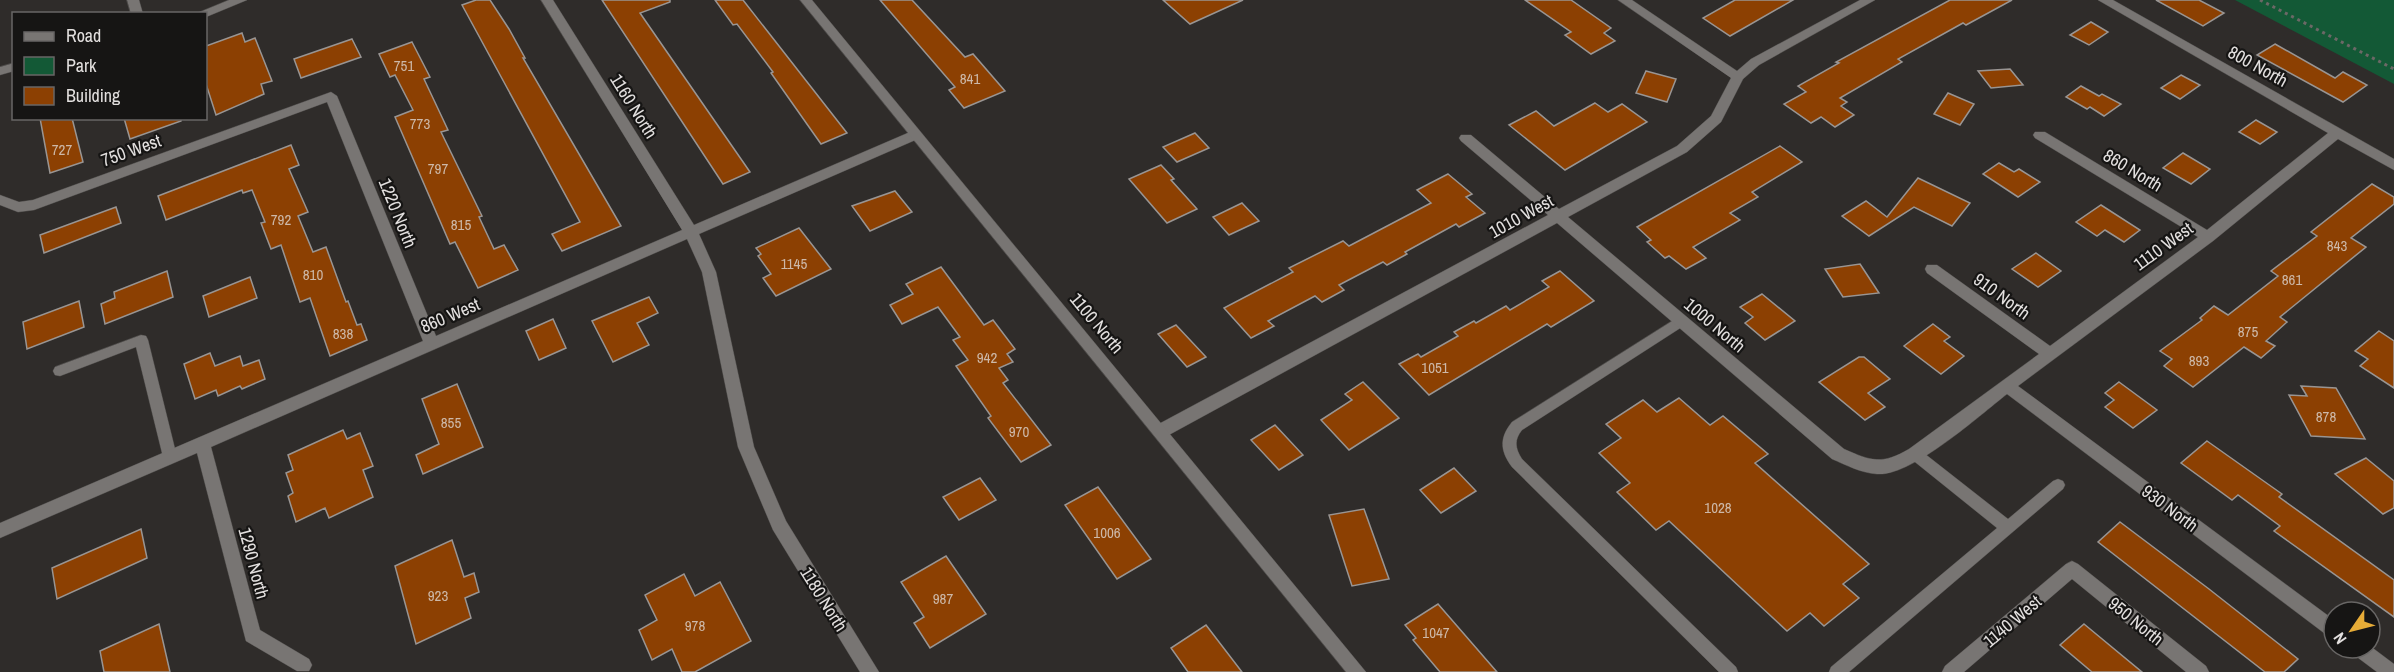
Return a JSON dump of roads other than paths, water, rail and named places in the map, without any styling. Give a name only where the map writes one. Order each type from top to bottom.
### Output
[{"type":"street","points":[[207,12],[242,0]]},
{"type":"street","name":"1160 North","points":[[547,0],[691,232],[709,272],[746,447],[779,525]]},
{"type":"street","name":"1100 North","points":[[806,0],[1357,672]]},
{"type":"street","points":[[1624,0],[1738,77]]},
{"type":"street","name":"1010 West","points":[[1161,431],[1682,149],[1716,119],[1738,77],[1755,62],[1869,0]]},
{"type":"street","name":"800 North","points":[[2104,0],[2394,165]]},
{"type":"street","name":"750 West","points":[[5,203],[18,207],[34,205],[331,96]]},
{"type":"street","name":"1220 North","points":[[331,96],[432,344]]},
{"type":"street","name":"1110 West","points":[[1956,424],[2208,237],[2338,132]]},
{"type":"street","name":"860 West","points":[[0,531],[915,135]]},
{"type":"street","name":"860 North","points":[[2040,135],[2208,237]]},
{"type":"street","name":"1000 North","points":[[1466,138],[1838,454],[1870,468],[1896,466],[1956,424]]},
{"type":"street","name":"910 North","points":[[1932,269],[2049,353]]},
{"type":"street","name":"930 North","points":[[2007,386],[2322,621]]},
{"type":"street","name":"1290 North","points":[[202,444],[252,635],[303,665]]},
{"type":"street","name":"1180 North","points":[[779,525],[870,672]]},
{"type":"street","name":"1140 West","points":[[1951,672],[2072,569]]},
{"type":"street","name":"950 North","points":[[2072,569],[2200,672]]},
{"type":"street","points":[[2374,660],[2387,671]]},
{"type":"lane","points":[[1680,321],[1517,426],[1507,444],[1509,453],[1517,463],[1730,672]]},
{"type":"lane","points":[[60,371],[141,340],[170,457]]},
{"type":"lane","points":[[1915,454],[2008,528]]},
{"type":"lane","points":[[1836,672],[2058,485]]}]
